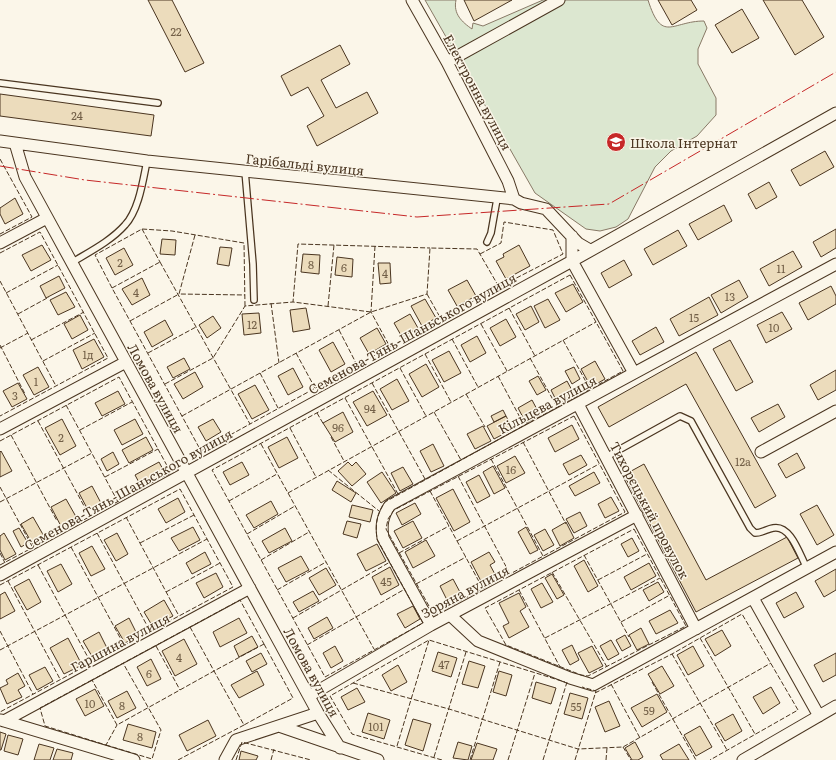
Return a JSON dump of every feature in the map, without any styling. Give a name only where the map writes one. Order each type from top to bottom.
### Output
[{"type":"street","name":"Електронна вулиця","points":[[412,0],[447,62],[508,181],[514,199]]},
{"type":"street","points":[[447,62],[559,0]]},
{"type":"street","name":"Семенова-Тянь-Шаньського вулиця","points":[[0,575],[572,261],[836,113]]},
{"type":"street","name":"Гарібальді вулиця","points":[[0,141],[147,161],[497,199],[514,199],[521,203],[546,209],[578,243],[590,250]]},
{"type":"street","name":"Ломова вулиця","points":[[15,143],[24,177],[318,713],[340,748]]},
{"type":"street","points":[[0,243],[47,218]]},
{"type":"street","points":[[572,236],[572,261],[634,373]]},
{"type":"street","name":"Кільцева вулиця","points":[[432,625],[383,538],[381,527],[383,516],[390,505],[836,264]]},
{"type":"street","points":[[0,429],[126,362]]},
{"type":"street","name":"Тихорєцький провулок","points":[[578,404],[696,629]]},
{"type":"street","points":[[761,452],[836,411]]},
{"type":"street","name":"Зоряна вулиця","points":[[309,696],[450,615],[637,515]]},
{"type":"street","points":[[450,615],[478,640],[570,678],[593,685],[836,552]]},
{"type":"street","name":"Гаршина вулиця","points":[[2,720],[250,588]]},
{"type":"street","points":[[753,598],[819,716]]},
{"type":"street","points":[[749,758],[836,706]]},
{"type":"street","points":[[225,760],[236,740],[318,713]]},
{"type":"street","points":[[2,720],[134,760]]},
{"type":"street","points":[[279,726],[378,760]]},
{"type":"lane","points":[[0,83],[158,103]]},
{"type":"lane","points":[[71,263],[101,245],[126,225],[140,195],[147,161]]},
{"type":"lane","points":[[246,172],[253,264],[254,300]]},
{"type":"lane","points":[[487,242],[491,233],[497,199]]},
{"type":"lane","points":[[606,457],[680,416],[686,418],[691,421],[750,528],[755,533],[762,533],[773,528],[782,528],[788,533],[807,568]]},
{"type":"green space","name":"Школа Інтернат","points":[[425,0],[456,0],[455,5],[459,17],[472,29],[473,23],[483,26],[543,0],[648,0],[653,14],[658,22],[663,26],[669,27],[704,21],[707,28],[698,49],[698,64],[716,98],[716,115],[697,136],[671,151],[655,167],[628,219],[616,227],[600,231],[586,229],[535,193]]},
{"type":"building","points":[[148,0],[172,0],[204,63],[185,72]]},
{"type":"building","points":[[464,0],[512,0],[474,21]]},
{"type":"building","points":[[658,0],[691,0],[697,10],[672,25]]},
{"type":"building","points":[[763,0],[802,0],[824,37],[795,55]]},
{"type":"building","points":[[742,9],[759,38],[732,53],[715,25]]},
{"type":"building","points":[[340,45],[350,64],[321,80],[336,108],[367,92],[378,113],[317,146],[307,126],[324,116],[308,87],[291,96],[281,76]]},
{"type":"building","points":[[0,94],[154,115],[151,136],[0,116]]},
{"type":"building","points":[[825,151],[834,167],[800,186],[791,170]]},
{"type":"building","points":[[769,182],[777,197],[756,209],[748,194]]},
{"type":"building","points":[[15,198],[23,214],[5,224],[0,214],[0,208]]},
{"type":"building","points":[[724,205],[732,221],[698,240],[689,224]]},
{"type":"building","points":[[836,229],[836,248],[821,257],[813,242]]},
{"type":"building","points":[[678,230],[687,246],[653,265],[644,249]]},
{"type":"building","points":[[162,239],[176,240],[175,255],[160,254]]},
{"type":"building","points":[[42,245],[51,260],[31,271],[22,255]]},
{"type":"building","points":[[519,245],[530,266],[506,279],[496,261],[504,257],[503,254]]},
{"type":"building","points":[[220,247],[232,248],[229,266],[217,264]]},
{"type":"building","points":[[124,248],[133,265],[115,275],[106,258]]},
{"type":"building","points":[[793,251],[802,267],[769,286],[760,269]]},
{"type":"building","points":[[303,254],[320,255],[319,274],[301,272]]},
{"type":"building","points":[[337,257],[353,259],[352,277],[335,275]]},
{"type":"building","points":[[624,260],[632,275],[609,288],[601,273]]},
{"type":"building","points":[[378,263],[390,263],[391,283],[380,284]]},
{"type":"building","points":[[59,276],[65,288],[46,298],[40,286]]},
{"type":"building","points":[[142,278],[150,295],[132,305],[122,289]]},
{"type":"building","points":[[467,280],[476,296],[457,306],[448,290]]},
{"type":"building","points":[[739,280],[748,297],[721,313],[711,295]]},
{"type":"building","points":[[573,284],[583,302],[566,312],[555,293]]},
{"type":"building","points":[[831,286],[836,296],[836,304],[808,320],[799,303]]},
{"type":"building","points":[[66,292],[75,307],[58,315],[50,300]]},
{"type":"building","points":[[709,297],[718,315],[679,336],[670,319]]},
{"type":"building","points":[[425,299],[436,318],[422,326],[411,306]]},
{"type":"building","points":[[548,299],[560,320],[545,328],[534,306]]},
{"type":"building","points":[[531,306],[539,322],[525,330],[516,314]]},
{"type":"building","points":[[306,308],[310,329],[293,332],[290,310]]},
{"type":"building","points":[[782,312],[792,329],[766,343],[757,325]]},
{"type":"building","points":[[259,313],[261,333],[244,335],[242,314]]},
{"type":"building","points":[[410,314],[418,328],[402,337],[394,323]]},
{"type":"building","points":[[80,315],[88,330],[72,339],[64,324]]},
{"type":"building","points":[[213,316],[221,328],[207,338],[199,325]]},
{"type":"building","points":[[506,319],[516,337],[500,346],[490,328]]},
{"type":"building","points":[[165,320],[173,335],[152,347],[144,332]]},
{"type":"building","points":[[656,327],[664,342],[640,355],[632,341]]},
{"type":"building","points":[[377,328],[386,344],[369,354],[360,338]]},
{"type":"building","points":[[477,336],[486,353],[470,362],[461,345]]},
{"type":"building","points":[[94,339],[104,357],[82,369],[73,350]]},
{"type":"building","points":[[730,340],[753,382],[736,391],[713,349]]},
{"type":"building","points":[[333,342],[345,364],[331,372],[319,350]]},
{"type":"building","points":[[449,351],[461,373],[444,382],[432,360]]},
{"type":"building","points":[[696,352],[776,496],[755,508],[686,384],[609,427],[598,407]]},
{"type":"building","points":[[184,358],[190,369],[173,378],[167,367]]},
{"type":"building","points":[[595,361],[605,379],[591,387],[581,369]]},
{"type":"building","points":[[426,364],[439,387],[422,397],[409,374]]},
{"type":"building","points":[[38,367],[49,387],[34,395],[23,375]]},
{"type":"building","points":[[574,367],[580,379],[572,384],[565,371]]},
{"type":"building","points":[[293,368],[303,387],[288,395],[278,376]]},
{"type":"building","points":[[836,370],[836,390],[818,400],[810,385]]},
{"type":"building","points":[[195,372],[203,387],[183,399],[174,384]]},
{"type":"building","points":[[538,376],[546,390],[537,395],[529,381]]},
{"type":"building","points":[[397,379],[409,401],[392,410],[380,389]]},
{"type":"building","points":[[567,381],[575,396],[558,404],[551,390]]},
{"type":"building","points":[[18,383],[27,399],[12,407],[3,391]]},
{"type":"building","points":[[255,385],[269,410],[252,419],[238,394]]},
{"type":"building","points":[[118,391],[125,404],[102,416],[95,403]]},
{"type":"building","points":[[373,391],[387,415],[367,426],[353,402]]},
{"type":"building","points":[[532,400],[540,415],[526,423],[518,408]]},
{"type":"building","points":[[778,404],[785,417],[759,432],[751,418]]},
{"type":"building","points":[[503,410],[506,416],[494,422],[491,416]]},
{"type":"building","points":[[343,412],[353,432],[335,442],[323,423]]},
{"type":"building","points":[[506,416],[513,429],[494,439],[487,426]]},
{"type":"building","points":[[62,419],[76,446],[60,455],[45,428]]},
{"type":"building","points":[[135,419],[143,434],[122,445],[114,430]]},
{"type":"building","points":[[213,419],[221,432],[206,441],[198,427]]},
{"type":"building","points":[[572,425],[579,439],[555,452],[548,438]]},
{"type":"building","points":[[483,426],[491,441],[475,449],[467,434]]},
{"type":"building","points":[[146,437],[153,450],[129,463],[122,450]]},
{"type":"building","points":[[287,437],[298,458],[279,468],[268,447]]},
{"type":"building","points":[[433,444],[444,466],[431,472],[420,451]]},
{"type":"building","points":[[1,451],[12,471],[0,477],[0,452]]},
{"type":"building","points":[[113,452],[119,464],[107,471],[101,459]]},
{"type":"building","points":[[797,453],[805,468],[786,478],[778,464]]},
{"type":"building","points":[[581,455],[587,465],[569,475],[563,464]]},
{"type":"building","points":[[515,456],[525,473],[506,483],[497,466]]},
{"type":"building","points":[[159,462],[166,475],[142,488],[135,475]]},
{"type":"building","points":[[242,462],[249,475],[230,485],[223,472]]},
{"type":"building","points":[[348,462],[352,466],[356,462],[366,474],[352,486],[338,471]]},
{"type":"building","points":[[644,464],[706,580],[787,537],[798,558],[696,612],[624,475]]},
{"type":"building","points":[[493,466],[505,488],[494,494],[483,472]]},
{"type":"building","points":[[403,467],[413,484],[400,491],[391,473]]},
{"type":"building","points":[[382,472],[396,493],[381,503],[367,482]]},
{"type":"building","points":[[594,472],[600,483],[575,496],[569,486]]},
{"type":"building","points":[[479,475],[490,496],[477,503],[466,482]]},
{"type":"building","points":[[337,481],[356,493],[351,502],[332,490]]},
{"type":"building","points":[[92,486],[101,503],[88,510],[79,493]]},
{"type":"building","points":[[453,489],[470,522],[454,531],[436,498]]},
{"type":"building","points":[[611,497],[619,511],[605,518],[598,504]]},
{"type":"building","points":[[178,498],[185,512],[166,523],[158,509]]},
{"type":"building","points":[[66,499],[79,522],[63,530],[51,507]]},
{"type":"building","points":[[271,501],[278,514],[254,528],[246,515]]},
{"type":"building","points":[[415,503],[421,514],[402,525],[396,513]]},
{"type":"building","points":[[352,505],[373,510],[370,522],[349,517]]},
{"type":"building","points":[[817,505],[834,535],[817,545],[800,514]]},
{"type":"building","points":[[580,512],[587,526],[574,533],[566,519]]},
{"type":"building","points":[[33,517],[45,538],[33,545],[21,524]]},
{"type":"building","points":[[347,521],[361,524],[357,538],[343,534]]},
{"type":"building","points":[[413,521],[422,538],[403,548],[394,531]]},
{"type":"building","points":[[566,522],[574,538],[560,546],[552,530]]},
{"type":"building","points":[[193,527],[200,540],[179,551],[171,538]]},
{"type":"building","points":[[526,527],[538,550],[530,554],[518,532]]},
{"type":"building","points":[[19,528],[28,543],[21,547],[13,531]]},
{"type":"building","points":[[285,528],[292,541],[269,553],[262,541]]},
{"type":"building","points":[[545,529],[554,545],[543,551],[534,535]]},
{"type":"building","points":[[4,533],[16,554],[5,560],[0,550],[0,536]]},
{"type":"building","points":[[117,533],[128,554],[116,561],[104,540]]},
{"type":"building","points":[[632,538],[639,551],[628,557],[621,544]]},
{"type":"building","points":[[426,540],[435,556],[413,568],[405,552]]},
{"type":"building","points":[[377,544],[386,561],[366,571],[357,554]]},
{"type":"building","points":[[92,546],[105,569],[91,576],[79,553]]},
{"type":"building","points":[[205,552],[211,564],[192,574],[186,563]]},
{"type":"building","points":[[489,552],[495,562],[490,565],[496,576],[482,583],[471,562]]},
{"type":"building","points":[[301,556],[309,570],[286,582],[278,568]]},
{"type":"building","points":[[584,560],[598,586],[588,592],[574,566]]},
{"type":"building","points":[[649,563],[656,576],[631,590],[624,577]]},
{"type":"building","points":[[61,564],[72,584],[58,592],[47,571]]},
{"type":"building","points":[[390,567],[399,585],[381,595],[372,577]]},
{"type":"building","points":[[326,568],[336,585],[319,595],[309,578]]},
{"type":"building","points":[[836,569],[836,590],[824,597],[815,581]]},
{"type":"building","points":[[216,573],[223,587],[204,598],[196,583]]},
{"type":"building","points":[[552,574],[564,595],[557,599],[545,578]]},
{"type":"building","points":[[29,579],[41,602],[27,610],[14,587]]},
{"type":"building","points":[[453,579],[461,594],[448,602],[440,586]]},
{"type":"building","points":[[658,582],[664,592],[649,601],[643,590]]},
{"type":"building","points":[[542,583],[553,602],[541,608],[531,589]]},
{"type":"building","points":[[313,591],[319,601],[299,612],[293,602]]},
{"type":"building","points":[[5,592],[15,611],[0,619],[0,595]]},
{"type":"building","points":[[796,592],[804,607],[784,618],[776,603]]},
{"type":"building","points":[[519,593],[526,607],[520,611],[529,627],[509,638],[503,626],[509,623],[499,603]]},
{"type":"building","points":[[164,600],[173,616],[153,627],[144,612]]},
{"type":"building","points":[[413,606],[420,619],[405,628],[397,614]]},
{"type":"building","points":[[670,610],[678,623],[656,634],[649,621]]},
{"type":"building","points":[[327,617],[333,628],[314,639],[308,628]]},
{"type":"building","points":[[129,618],[138,636],[125,643],[115,626]]},
{"type":"building","points":[[239,618],[247,633],[220,647],[213,632]]},
{"type":"building","points":[[641,628],[649,644],[637,650],[629,635]]},
{"type":"building","points":[[722,630],[731,646],[715,656],[705,639]]},
{"type":"building","points":[[99,632],[108,650],[93,658],[83,641]]},
{"type":"building","points":[[625,635],[631,646],[622,651],[616,640]]},
{"type":"building","points":[[252,636],[258,647],[239,657],[234,646]]},
{"type":"building","points":[[68,638],[82,665],[64,674],[50,648]]},
{"type":"building","points":[[184,639],[197,664],[175,676],[162,651]]},
{"type":"building","points":[[611,640],[619,654],[608,660],[600,646]]},
{"type":"building","points":[[572,645],[579,660],[570,665],[562,650]]},
{"type":"building","points":[[335,646],[343,661],[331,668],[323,653]]},
{"type":"building","points":[[592,646],[603,666],[589,673],[578,653]]},
{"type":"building","points":[[693,646],[704,666],[688,675],[677,655]]},
{"type":"building","points":[[438,652],[457,658],[451,677],[432,671]]},
{"type":"building","points":[[261,653],[267,664],[252,672],[246,661]]},
{"type":"building","points":[[836,653],[836,675],[823,682],[814,665]]},
{"type":"building","points":[[151,659],[161,679],[147,686],[137,667]]},
{"type":"building","points":[[469,661],[485,666],[478,688],[462,684]]},
{"type":"building","points":[[398,665],[407,682],[391,691],[382,675]]},
{"type":"building","points":[[662,666],[674,686],[660,694],[648,674]]},
{"type":"building","points":[[45,667],[53,681],[37,690],[29,675]]},
{"type":"building","points":[[257,671],[264,685],[239,698],[231,685]]},
{"type":"building","points":[[499,671],[512,675],[506,696],[493,692]]},
{"type":"building","points":[[18,673],[25,686],[18,690],[22,697],[7,704],[0,688],[8,684],[6,680]]},
{"type":"building","points":[[536,682],[556,688],[551,704],[532,698]]},
{"type":"building","points":[[771,687],[780,703],[763,714],[753,697]]},
{"type":"building","points":[[357,688],[365,702],[348,710],[341,697]]},
{"type":"building","points":[[95,689],[104,706],[85,716],[76,699]]},
{"type":"building","points":[[127,691],[136,708],[117,718],[108,701]]},
{"type":"building","points":[[570,693],[588,698],[582,719],[564,714]]},
{"type":"building","points":[[657,694],[667,712],[642,727],[631,708]]},
{"type":"building","points":[[609,701],[620,726],[605,732],[595,707]]},
{"type":"building","points":[[368,713],[390,720],[384,739],[362,732]]},
{"type":"building","points":[[733,714],[742,731],[725,741],[715,724]]},
{"type":"building","points":[[413,719],[431,724],[423,751],[405,745]]},
{"type":"building","points":[[208,720],[216,736],[187,751],[179,735]]},
{"type":"building","points":[[128,724],[156,732],[152,748],[123,740]]},
{"type":"building","points":[[700,726],[712,747],[696,756],[684,735]]},
{"type":"building","points":[[0,732],[6,734],[1,750],[0,750]]},
{"type":"building","points":[[8,735],[23,739],[18,755],[4,751]]},
{"type":"building","points":[[458,742],[472,746],[468,760],[453,758]]},
{"type":"building","points":[[635,742],[643,757],[638,760],[632,760],[625,748]]},
{"type":"building","points":[[477,743],[497,749],[493,760],[471,760]]},
{"type":"building","points":[[39,744],[54,748],[50,760],[34,760]]},
{"type":"building","points":[[679,744],[689,760],[663,760],[660,755]]},
{"type":"building","points":[[57,749],[73,753],[71,760],[53,760]]},
{"type":"building","points":[[241,751],[258,756],[256,760],[239,760]]},
{"type":"fence","points":[[0,159],[32,217],[0,234]]},
{"type":"fence","points":[[480,254],[501,243],[504,222],[553,230],[563,254],[499,287]]},
{"type":"fence","points":[[142,229],[160,262]]},
{"type":"fence","points":[[112,288],[95,255],[142,229],[172,231],[244,243],[245,306]]},
{"type":"fence","points":[[0,253],[40,232],[108,358],[0,416]]},
{"type":"fence","points":[[195,235],[179,294],[245,295]]},
{"type":"fence","points":[[371,312],[293,302],[298,244],[430,248]]},
{"type":"fence","points":[[328,306],[334,245]]},
{"type":"fence","points":[[375,246],[371,312],[390,347]]},
{"type":"fence","points":[[182,416],[371,312],[427,294],[430,248],[477,249],[499,287],[250,424]]},
{"type":"fence","points":[[160,262],[250,424],[201,451],[112,288],[160,262]]},
{"type":"fence","points":[[6,293],[58,265]]},
{"type":"fence","points":[[570,275],[623,371],[385,502],[377,519],[377,539],[423,623],[325,677],[212,470],[570,275]]},
{"type":"fence","points":[[0,281],[56,386]]},
{"type":"fence","points":[[130,321],[179,294]]},
{"type":"fence","points":[[427,294],[441,319]]},
{"type":"fence","points":[[18,314],[49,297]]},
{"type":"fence","points":[[165,384],[213,358],[245,306],[293,302]]},
{"type":"fence","points":[[271,303],[279,363]]},
{"type":"fence","points":[[509,308],[535,356]]},
{"type":"fence","points":[[31,340],[84,312]]},
{"type":"fence","points":[[288,493],[596,322]]},
{"type":"fence","points":[[481,324],[507,371]]},
{"type":"fence","points":[[148,353],[196,327]]},
{"type":"fence","points":[[339,330],[357,365]]},
{"type":"fence","points":[[0,348],[28,333]]},
{"type":"fence","points":[[43,361],[95,333]]},
{"type":"fence","points":[[452,339],[478,387]]},
{"type":"fence","points":[[563,340],[590,389]]},
{"type":"fence","points":[[0,345],[25,394]]},
{"type":"fence","points":[[296,353],[315,388]]},
{"type":"fence","points":[[425,354],[451,402]]},
{"type":"fence","points":[[530,358],[557,407]]},
{"type":"fence","points":[[400,368],[426,416]]},
{"type":"fence","points":[[260,373],[278,408]]},
{"type":"fence","points":[[498,376],[524,425]]},
{"type":"fence","points":[[0,441],[119,377],[171,473],[164,477]]},
{"type":"fence","points":[[372,383],[425,479]]},
{"type":"fence","points":[[466,394],[485,427]]},
{"type":"fence","points":[[345,398],[398,494]]},
{"type":"fence","points":[[80,430],[132,402]]},
{"type":"fence","points":[[66,405],[118,502]]},
{"type":"fence","points":[[434,412],[461,460]]},
{"type":"fence","points":[[317,413],[324,425]]},
{"type":"fence","points":[[574,416],[625,512],[434,615],[386,529],[388,519],[394,510],[574,416]]},
{"type":"fence","points":[[38,421],[90,517]]},
{"type":"fence","points":[[290,428],[316,477]]},
{"type":"fence","points":[[11,435],[57,521]]},
{"type":"fence","points":[[331,437],[344,461]]},
{"type":"fence","points":[[523,442],[566,524]]},
{"type":"fence","points":[[261,444],[374,649]]},
{"type":"fence","points":[[105,477],[158,449]]},
{"type":"fence","points":[[0,502],[92,453]]},
{"type":"fence","points":[[491,459],[543,556]]},
{"type":"fence","points":[[457,541],[599,464]]},
{"type":"fence","points":[[328,470],[379,511]]},
{"type":"fence","points":[[229,501],[277,474]]},
{"type":"fence","points":[[458,476],[510,574]]},
{"type":"fence","points":[[0,487],[33,548]]},
{"type":"fence","points":[[78,523],[145,487]]},
{"type":"fence","points":[[0,585],[180,489],[233,587],[0,712]]},
{"type":"fence","points":[[430,491],[483,589]]},
{"type":"fence","points":[[247,534],[295,506]]},
{"type":"fence","points":[[140,543],[194,515]]},
{"type":"fence","points":[[126,517],[179,616]]},
{"type":"fence","points":[[0,565],[73,526]]},
{"type":"fence","points":[[399,553],[449,526]]},
{"type":"fence","points":[[634,529],[686,626],[588,676],[581,675],[506,645],[485,608],[634,529]]},
{"type":"fence","points":[[261,560],[309,532]]},
{"type":"fence","points":[[97,533],[150,631]]},
{"type":"fence","points":[[0,650],[207,539]]},
{"type":"fence","points":[[71,547],[124,645]]},
{"type":"fence","points":[[0,553],[5,563]]},
{"type":"fence","points":[[598,580],[647,554]]},
{"type":"fence","points":[[584,555],[629,637]]},
{"type":"fence","points":[[416,584],[466,557]]},
{"type":"fence","points":[[277,590],[326,562]]},
{"type":"fence","points":[[293,618],[390,562]]},
{"type":"fence","points":[[166,592],[220,563]]},
{"type":"fence","points":[[38,565],[91,663]]},
{"type":"fence","points":[[552,572],[607,667]]},
{"type":"fence","points":[[545,638],[660,578]]},
{"type":"fence","points":[[8,581],[60,679]]},
{"type":"fence","points":[[307,645],[405,589]]},
{"type":"fence","points":[[519,590],[560,667]]},
{"type":"fence","points":[[621,622],[670,595]]},
{"type":"fence","points":[[190,627],[214,671],[117,725],[92,680],[240,600],[264,644]]},
{"type":"fence","points":[[595,693],[672,654],[742,614],[798,710],[710,760]]},
{"type":"fence","points":[[0,631],[33,694]]},
{"type":"fence","points":[[700,638],[755,734]]},
{"type":"fence","points":[[397,746],[429,640]]},
{"type":"fence","points":[[442,760],[352,734],[330,696],[429,640],[565,682]]},
{"type":"fence","points":[[264,644],[293,698],[244,725],[214,671],[264,644]]},
{"type":"fence","points":[[156,646],[180,690]]},
{"type":"fence","points":[[434,757],[466,652]]},
{"type":"fence","points":[[672,654],[727,750]]},
{"type":"fence","points":[[470,760],[500,662]]},
{"type":"fence","points":[[106,745],[152,759],[161,730],[123,663]]},
{"type":"fence","points":[[353,683],[449,709],[578,749],[623,747],[771,663]]},
{"type":"fence","points":[[508,760],[535,673]]},
{"type":"fence","points":[[92,680],[40,708],[45,726],[106,745],[117,725]]},
{"type":"fence","points":[[543,760],[567,682]]},
{"type":"fence","points":[[652,682],[696,760]]},
{"type":"fence","points":[[611,684],[640,738]]},
{"type":"fence","points":[[575,760],[596,691],[582,687]]},
{"type":"fence","points":[[178,760],[244,725]]},
{"type":"fence","points":[[236,760],[242,742],[311,760]]},
{"type":"fence","points":[[623,747],[631,760]]},
{"type":"fence","points":[[606,760],[607,748]]},
{"type":"fence","points":[[271,760],[274,749]]},
{"type":"power","points":[[0,166],[85,180],[417,217],[609,204],[836,72]]},
{"type":"place","name":"Школа Інтернат","points":[[616,142]]}]
